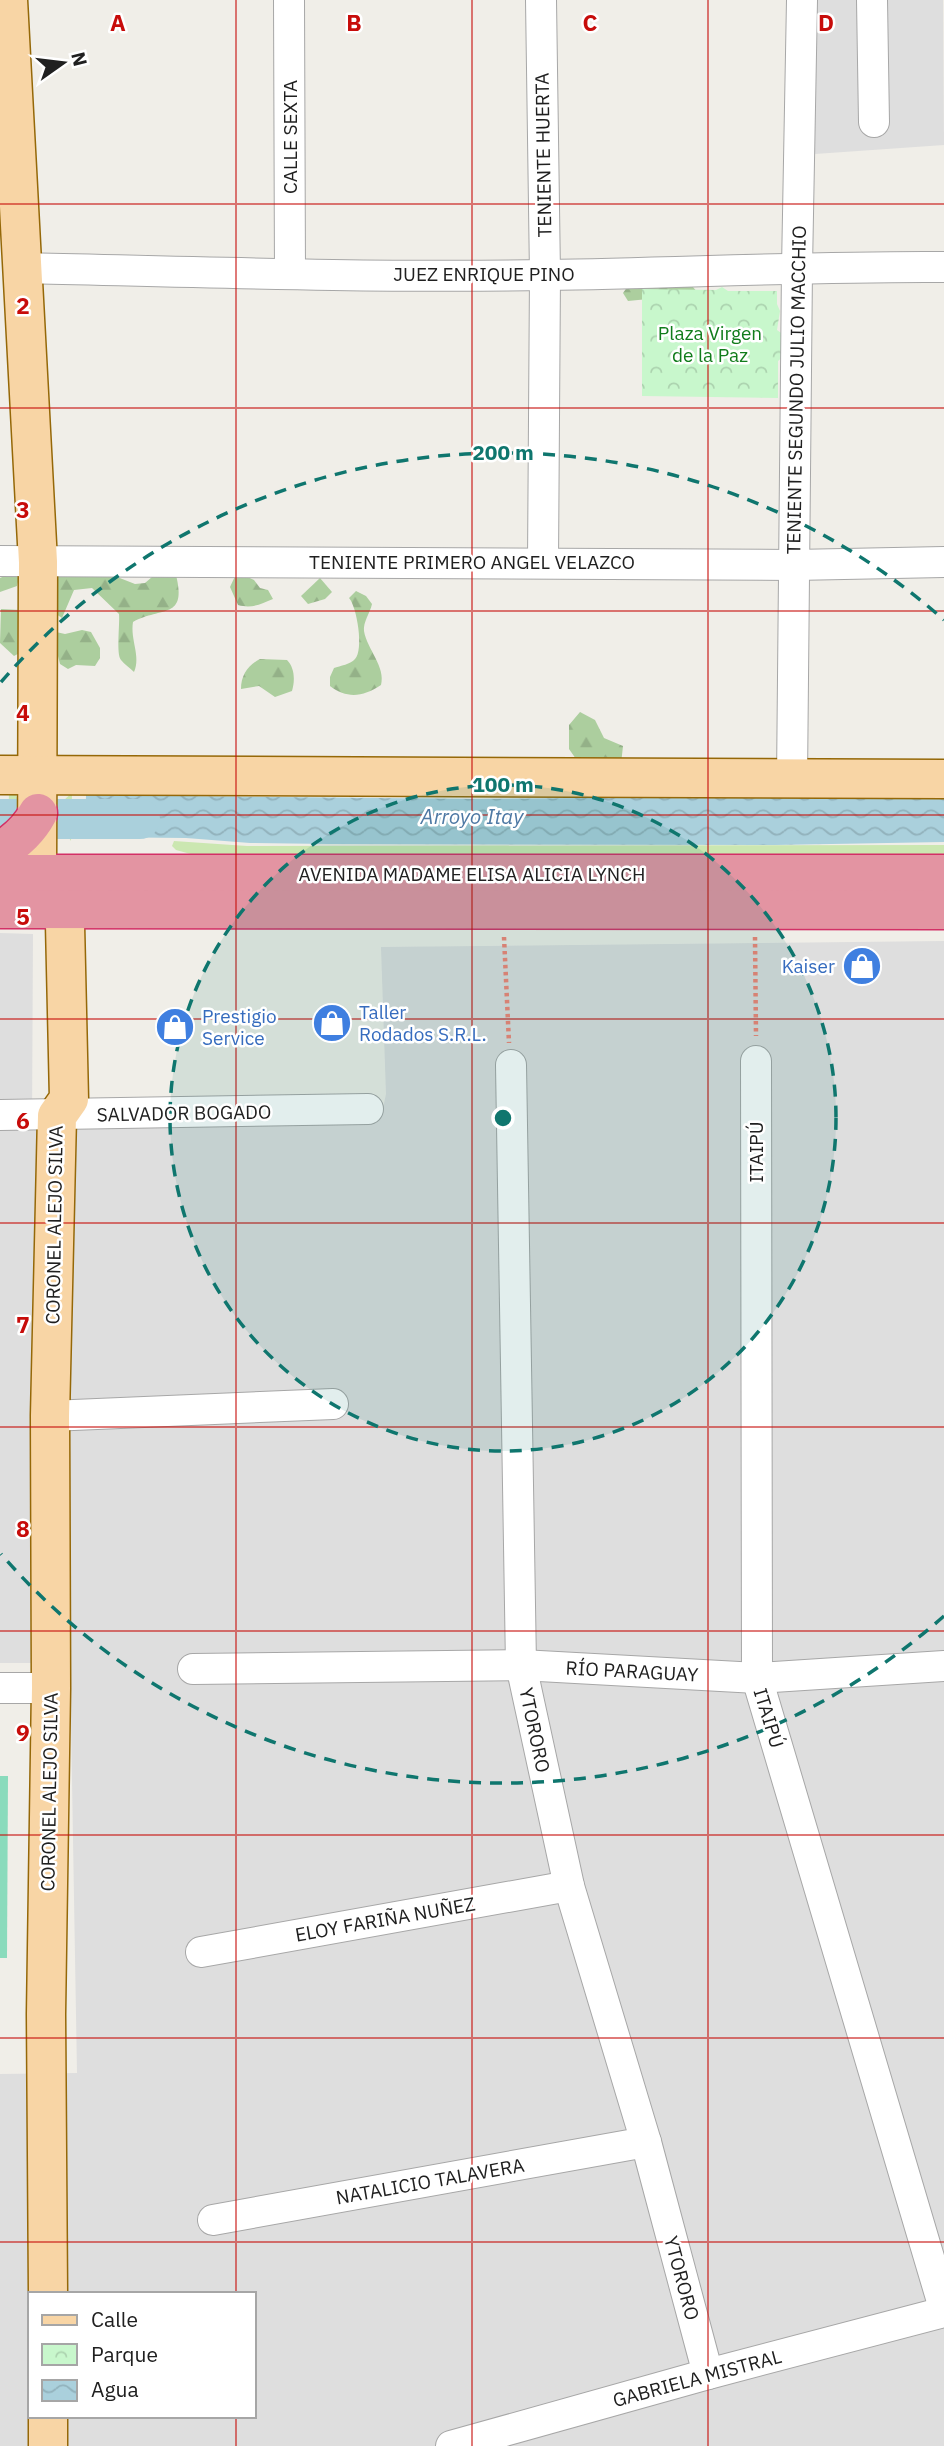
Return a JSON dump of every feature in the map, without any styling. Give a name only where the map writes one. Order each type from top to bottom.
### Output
[{"type":"highway","name":"AVENIDA MADAME ELISA ALICIA LYNCH","points":[[25,833],[944,874]]},
{"type":"highway","name":"CORONEL ALEJO SILVA","points":[[25,833],[58,910]]},
{"type":"highway","name":"AVENIDA MADAME ELISA ALICIA LYNCH","points":[[0,909],[944,911]]},
{"type":"main road","name":"CORONEL ALEJO SILVA","points":[[8,0],[5,53],[23,268],[38,562],[25,833]]},
{"type":"main road","points":[[0,775],[25,833],[792,780],[944,779]]},
{"type":"main road","name":"CORONEL ALEJO SILVA","points":[[48,2292],[46,2014],[51,1688],[50,1416],[57,1116],[69,1099],[65,924],[58,910]]},
{"type":"main road","points":[[48,2418],[48,2446]]},
{"type":"street","name":"CALLE SEXTA","points":[[289,0],[290,274]]},
{"type":"street","name":"TENIENTE HUERTA","points":[[541,0],[545,275],[543,562]]},
{"type":"street","name":"TENIENTE SEGUNDO JULIO MACCHIO","points":[[792,780],[802,0]]},
{"type":"street","points":[[872,0],[874,122]]},
{"type":"street","name":"JUEZ ENRIQUE PINO","points":[[23,268],[290,274],[545,275],[944,267]]},
{"type":"street","name":"TENIENTE PRIMERO ANGEL VELAZCO","points":[[0,561],[794,565],[944,562]]},
{"type":"street","name":"ITAIPÚ","points":[[756,1061],[757,1678],[944,2310]]},
{"type":"street","name":"YTORORO","points":[[511,1065],[520,1665],[569,1886],[646,2142],[708,2374]]},
{"type":"street","name":"SALVADOR BOGADO","points":[[0,1115],[368,1110]]},
{"type":"street","points":[[50,1416],[333,1404]]},
{"type":"street","name":"RÍO PARAGUAY","points":[[193,1669],[520,1665],[757,1678],[944,1666]]},
{"type":"street","points":[[0,1688],[51,1688]]},
{"type":"street","name":"ELOY FARIÑA NUÑEZ","points":[[201,1952],[569,1886]]},
{"type":"street","name":"NATALICIO TALAVERA","points":[[213,2220],[646,2142]]},
{"type":"street","name":"GABRIELA MISTRAL","points":[[451,2446],[944,2310]]},
{"type":"path","points":[[504,935],[511,1065]]},
{"type":"path","points":[[755,937],[756,1061]]},
{"type":"shaded area","points":[[815,0],[943,0],[944,145],[815,154]]},
{"type":"shaded area","points":[[0,933],[33,934],[32,1125],[381,1118],[386,1094],[381,947],[944,941],[944,2446],[0,2446],[0,2074],[77,2073],[70,1663],[0,1663]]},
{"type":"green space","points":[[628,286],[664,288],[692,286],[699,294],[628,301],[623,293]]},
{"type":"green space","name":"Plaza Virgen de la Paz","points":[[722,287],[728,291],[777,291],[780,311],[777,330],[784,335],[785,355],[778,361],[778,398],[642,396],[642,289],[716,290]]},
{"type":"green space","points":[[84,564],[135,584],[145,583],[159,571],[176,575],[178,599],[175,605],[133,622],[136,660],[134,672],[120,657],[119,614],[92,588],[74,590],[62,618],[56,614],[51,575]]},
{"type":"green space","points":[[237,572],[254,580],[260,588],[268,590],[273,599],[252,606],[238,605],[230,587]]},
{"type":"green space","points":[[11,573],[19,578],[17,586],[0,592],[0,578]]},
{"type":"green space","points":[[320,578],[332,592],[325,599],[308,604],[301,596]]},
{"type":"green space","points":[[356,591],[366,596],[372,604],[364,631],[382,678],[381,685],[368,692],[349,695],[330,686],[330,677],[334,668],[351,662],[358,654],[358,628],[355,610],[349,598]]},
{"type":"green space","points":[[1,609],[20,610],[27,649],[14,656],[0,643]]},
{"type":"green space","points":[[82,630],[91,632],[100,648],[100,658],[95,666],[76,665],[68,669],[60,664],[58,656],[50,651],[56,632],[65,634]]},
{"type":"green space","points":[[260,659],[287,660],[294,675],[292,691],[275,697],[259,686],[241,689],[246,671]]},
{"type":"green space","points":[[580,712],[595,720],[604,738],[623,746],[621,764],[576,759],[569,749],[569,725]]},
{"type":"green space","points":[[9,792],[15,793],[20,805],[8,833]]},
{"type":"green space","points":[[72,794],[71,841],[62,822],[61,809],[66,798]]},
{"type":"green space","points":[[174,841],[247,846],[944,845],[944,861],[220,862],[176,850],[172,846]]},
{"type":"green space","points":[[0,1776],[8,1776],[7,1958],[0,1958]]},
{"type":"water","points":[[86,795],[478,799],[944,795],[944,842],[775,845],[328,844],[85,837]]},
{"type":"waterway","name":"Arroyo Itay","points":[[0,819],[140,819]]},
{"type":"place","name":"Kaiser","points":[[862,966]]},
{"type":"place","name":"Taller Rodados S.R.L.","points":[[332,1023]]},
{"type":"place","name":"Prestigio Service","points":[[175,1027]]}]
